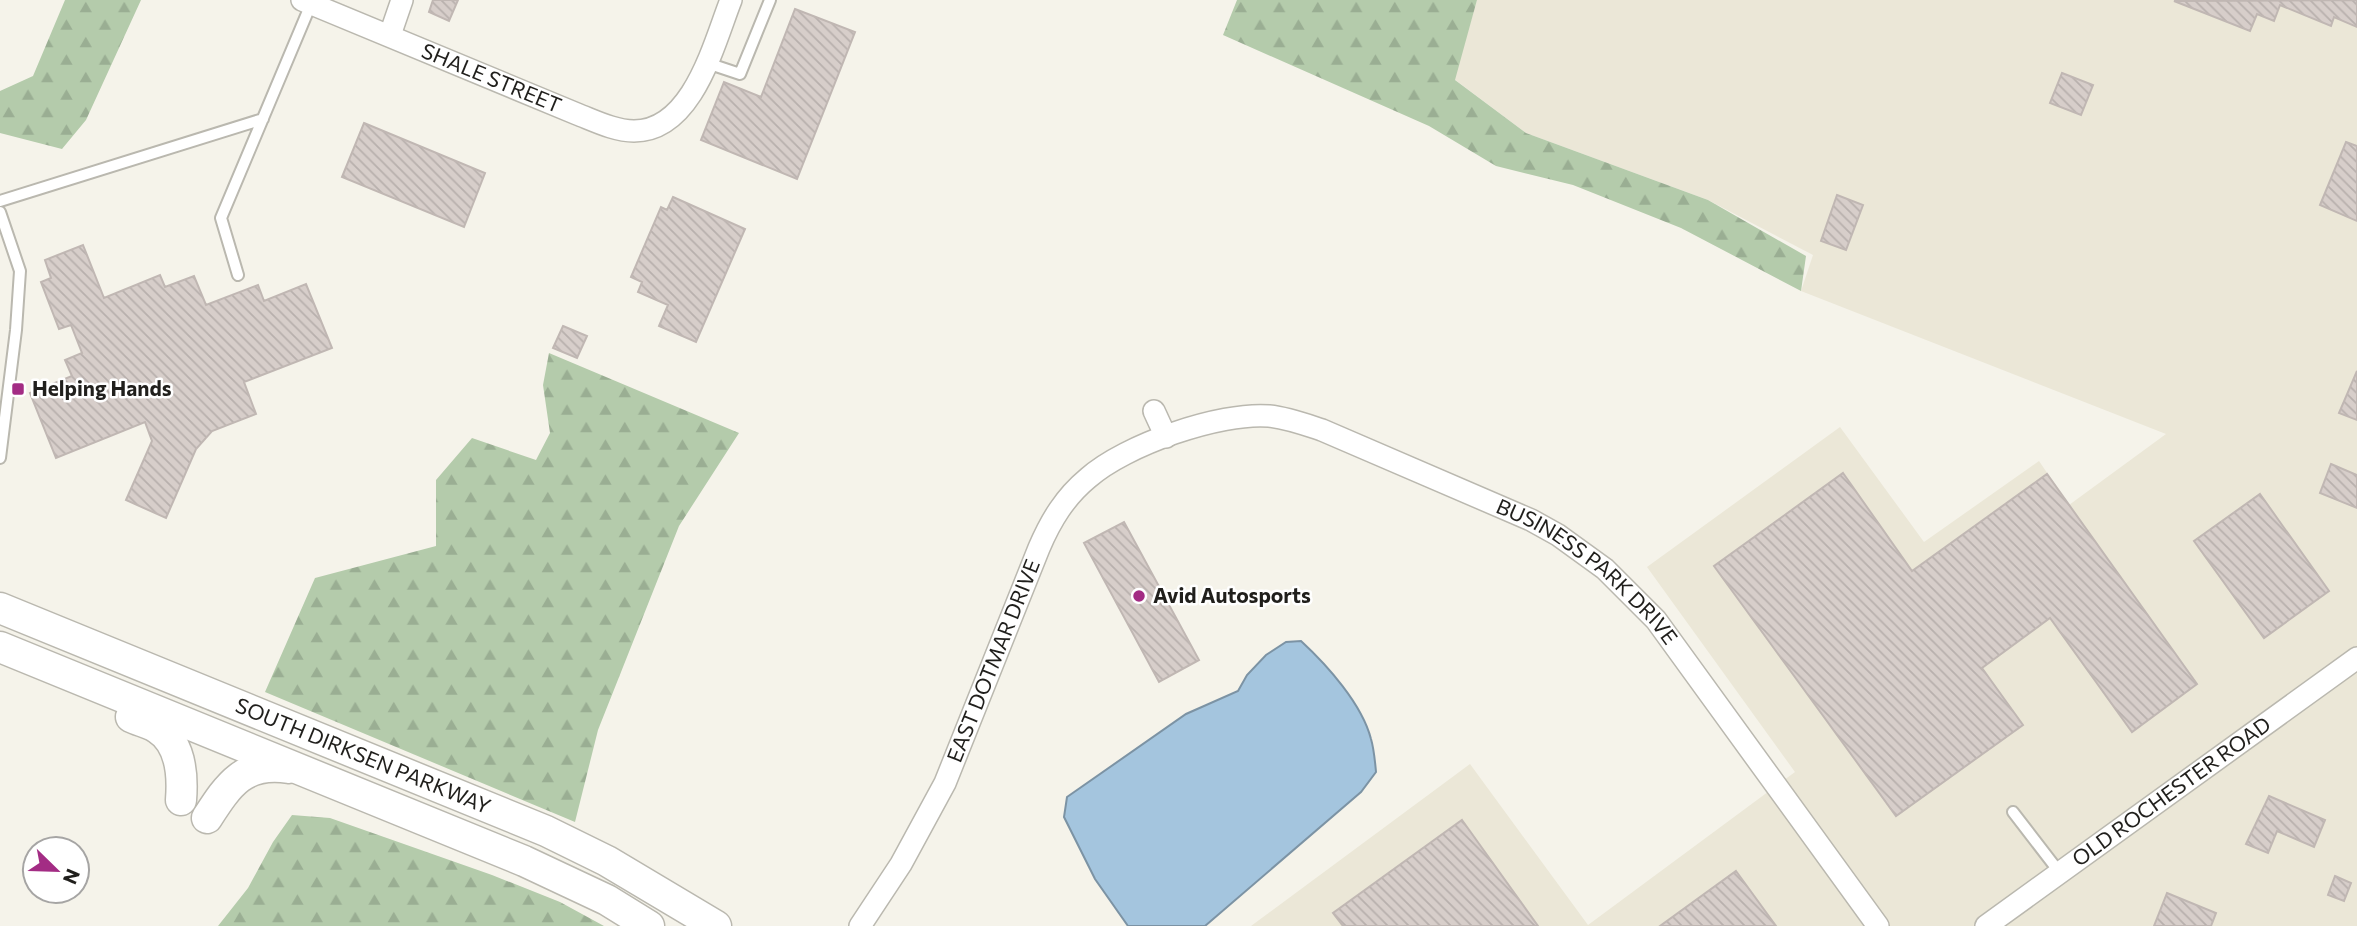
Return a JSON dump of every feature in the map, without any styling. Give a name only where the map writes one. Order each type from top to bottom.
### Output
[{"type":"main road","name":"SOUTH DIRKSEN PARKWAY","points":[[0,606],[546,831],[607,861],[716,926]]},
{"type":"main road","name":"SOUTH DIRKSEN PARKWAY","points":[[0,647],[524,861],[607,900],[649,926]]},
{"type":"main road","points":[[49,667],[74,694],[158,728],[177,752],[183,782],[181,800]]},
{"type":"main road","points":[[207,818],[225,790],[247,771],[279,767],[301,771]]},
{"type":"street","points":[[390,35],[402,0]]},
{"type":"street","points":[[707,62],[731,0]]},
{"type":"street","name":"SHALE STREET","points":[[307,2],[608,126],[635,131],[666,121],[680,109],[691,95],[707,62]]},
{"type":"street","points":[[1154,411],[1166,437]]},
{"type":"street","name":"BUSINESS PARK DRIVE","points":[[1166,437],[1223,418],[1269,416],[1292,419],[1322,429],[1519,514],[1558,535],[1605,569],[1656,620],[1878,926]]},
{"type":"street","name":"EAST DOTMAR DRIVE","points":[[860,926],[901,863],[944,783],[1049,524],[1061,506],[1089,477],[1105,465],[1166,437]]},
{"type":"street","name":"OLD ROCHESTER ROAD","points":[[1986,926],[2357,658]]},
{"type":"lane","points":[[707,62],[740,74],[770,0]]},
{"type":"lane","points":[[238,275],[221,218],[263,120],[307,2]]},
{"type":"lane","points":[[0,201],[263,120]]},
{"type":"lane","points":[[0,212],[20,271],[0,458]]},
{"type":"lane","points":[[2013,812],[2060,873]]},
{"type":"shaded area","points":[[1477,0],[2357,0],[2357,926],[1251,926],[1470,764],[1588,925],[1795,772],[1647,567],[1840,427],[1924,542],[2039,461],[2069,505],[2166,434],[1801,291],[1813,255],[1708,200],[1526,133],[1454,79]]},
{"type":"green space","points":[[65,0],[141,0],[86,120],[62,149],[0,133],[0,91],[33,76]]},
{"type":"green space","points":[[1237,0],[1477,0],[1455,80],[1526,133],[1708,200],[1806,256],[1801,291],[1681,228],[1573,185],[1496,166],[1429,126],[1223,35]]},
{"type":"green space","points":[[549,353],[739,433],[679,526],[598,730],[575,822],[265,692],[315,578],[436,546],[436,480],[472,438],[536,460],[550,433],[543,385]]},
{"type":"green space","points":[[292,815],[330,818],[492,875],[560,902],[604,926],[218,926],[248,888],[273,842]]},
{"type":"water","points":[[1301,641],[1332,673],[1360,712],[1372,743],[1376,772],[1361,792],[1205,926],[1128,926],[1095,879],[1064,817],[1067,797],[1186,714],[1238,691],[1247,675],[1266,655],[1286,642]]},
{"type":"building","points":[[433,0],[458,0],[449,21],[429,12]]},
{"type":"building","points":[[2357,0],[2357,27],[2334,17],[2331,26],[2280,5],[2274,21],[2257,14],[2250,31],[2174,1]]},
{"type":"building","points":[[795,9],[855,32],[797,179],[701,140],[724,82],[761,97]]},
{"type":"building","points":[[2062,73],[2093,85],[2081,115],[2050,103]]},
{"type":"building","points":[[364,123],[485,173],[464,227],[342,177]]},
{"type":"building","points":[[2346,142],[2357,146],[2357,221],[2320,205]]},
{"type":"building","points":[[1837,195],[1863,205],[1846,250],[1821,241]]},
{"type":"building","points":[[673,197],[745,229],[696,342],[659,326],[668,305],[638,292],[642,282],[631,277],[661,207],[667,210]]},
{"type":"building","points":[[83,245],[104,298],[160,275],[165,287],[194,276],[206,305],[258,285],[264,301],[306,284],[332,348],[244,382],[256,414],[212,431],[196,449],[166,518],[126,500],[152,441],[145,422],[56,458],[30,393],[72,376],[65,360],[82,353],[71,325],[59,329],[41,282],[51,278],[45,260]]},
{"type":"building","points":[[563,326],[587,336],[577,358],[553,348]]},
{"type":"building","points":[[2357,371],[2357,420],[2339,413]]},
{"type":"building","points":[[2331,464],[2357,475],[2357,508],[2320,493]]},
{"type":"building","points":[[1843,473],[1912,571],[2047,474],[2197,684],[2132,732],[2050,618],[1982,668],[2023,725],[1896,816],[1714,566]]},
{"type":"building","points":[[2260,494],[2329,591],[2264,638],[2194,541]]},
{"type":"building","points":[[1124,522],[1199,660],[1159,682],[1084,543]]},
{"type":"building","points":[[2269,796],[2325,820],[2314,847],[2277,831],[2268,853],[2246,844]]},
{"type":"building","points":[[1462,820],[1538,926],[1343,926],[1333,913]]},
{"type":"building","points":[[1736,871],[1776,926],[1660,926]]},
{"type":"building","points":[[2335,876],[2351,883],[2344,901],[2328,895]]},
{"type":"building","points":[[2167,893],[2216,913],[2211,926],[2154,926]]},
{"type":"place","name":"Helping Hands","points":[[18,389]]},
{"type":"place","name":"Avid Autosports","points":[[1139,596]]}]
